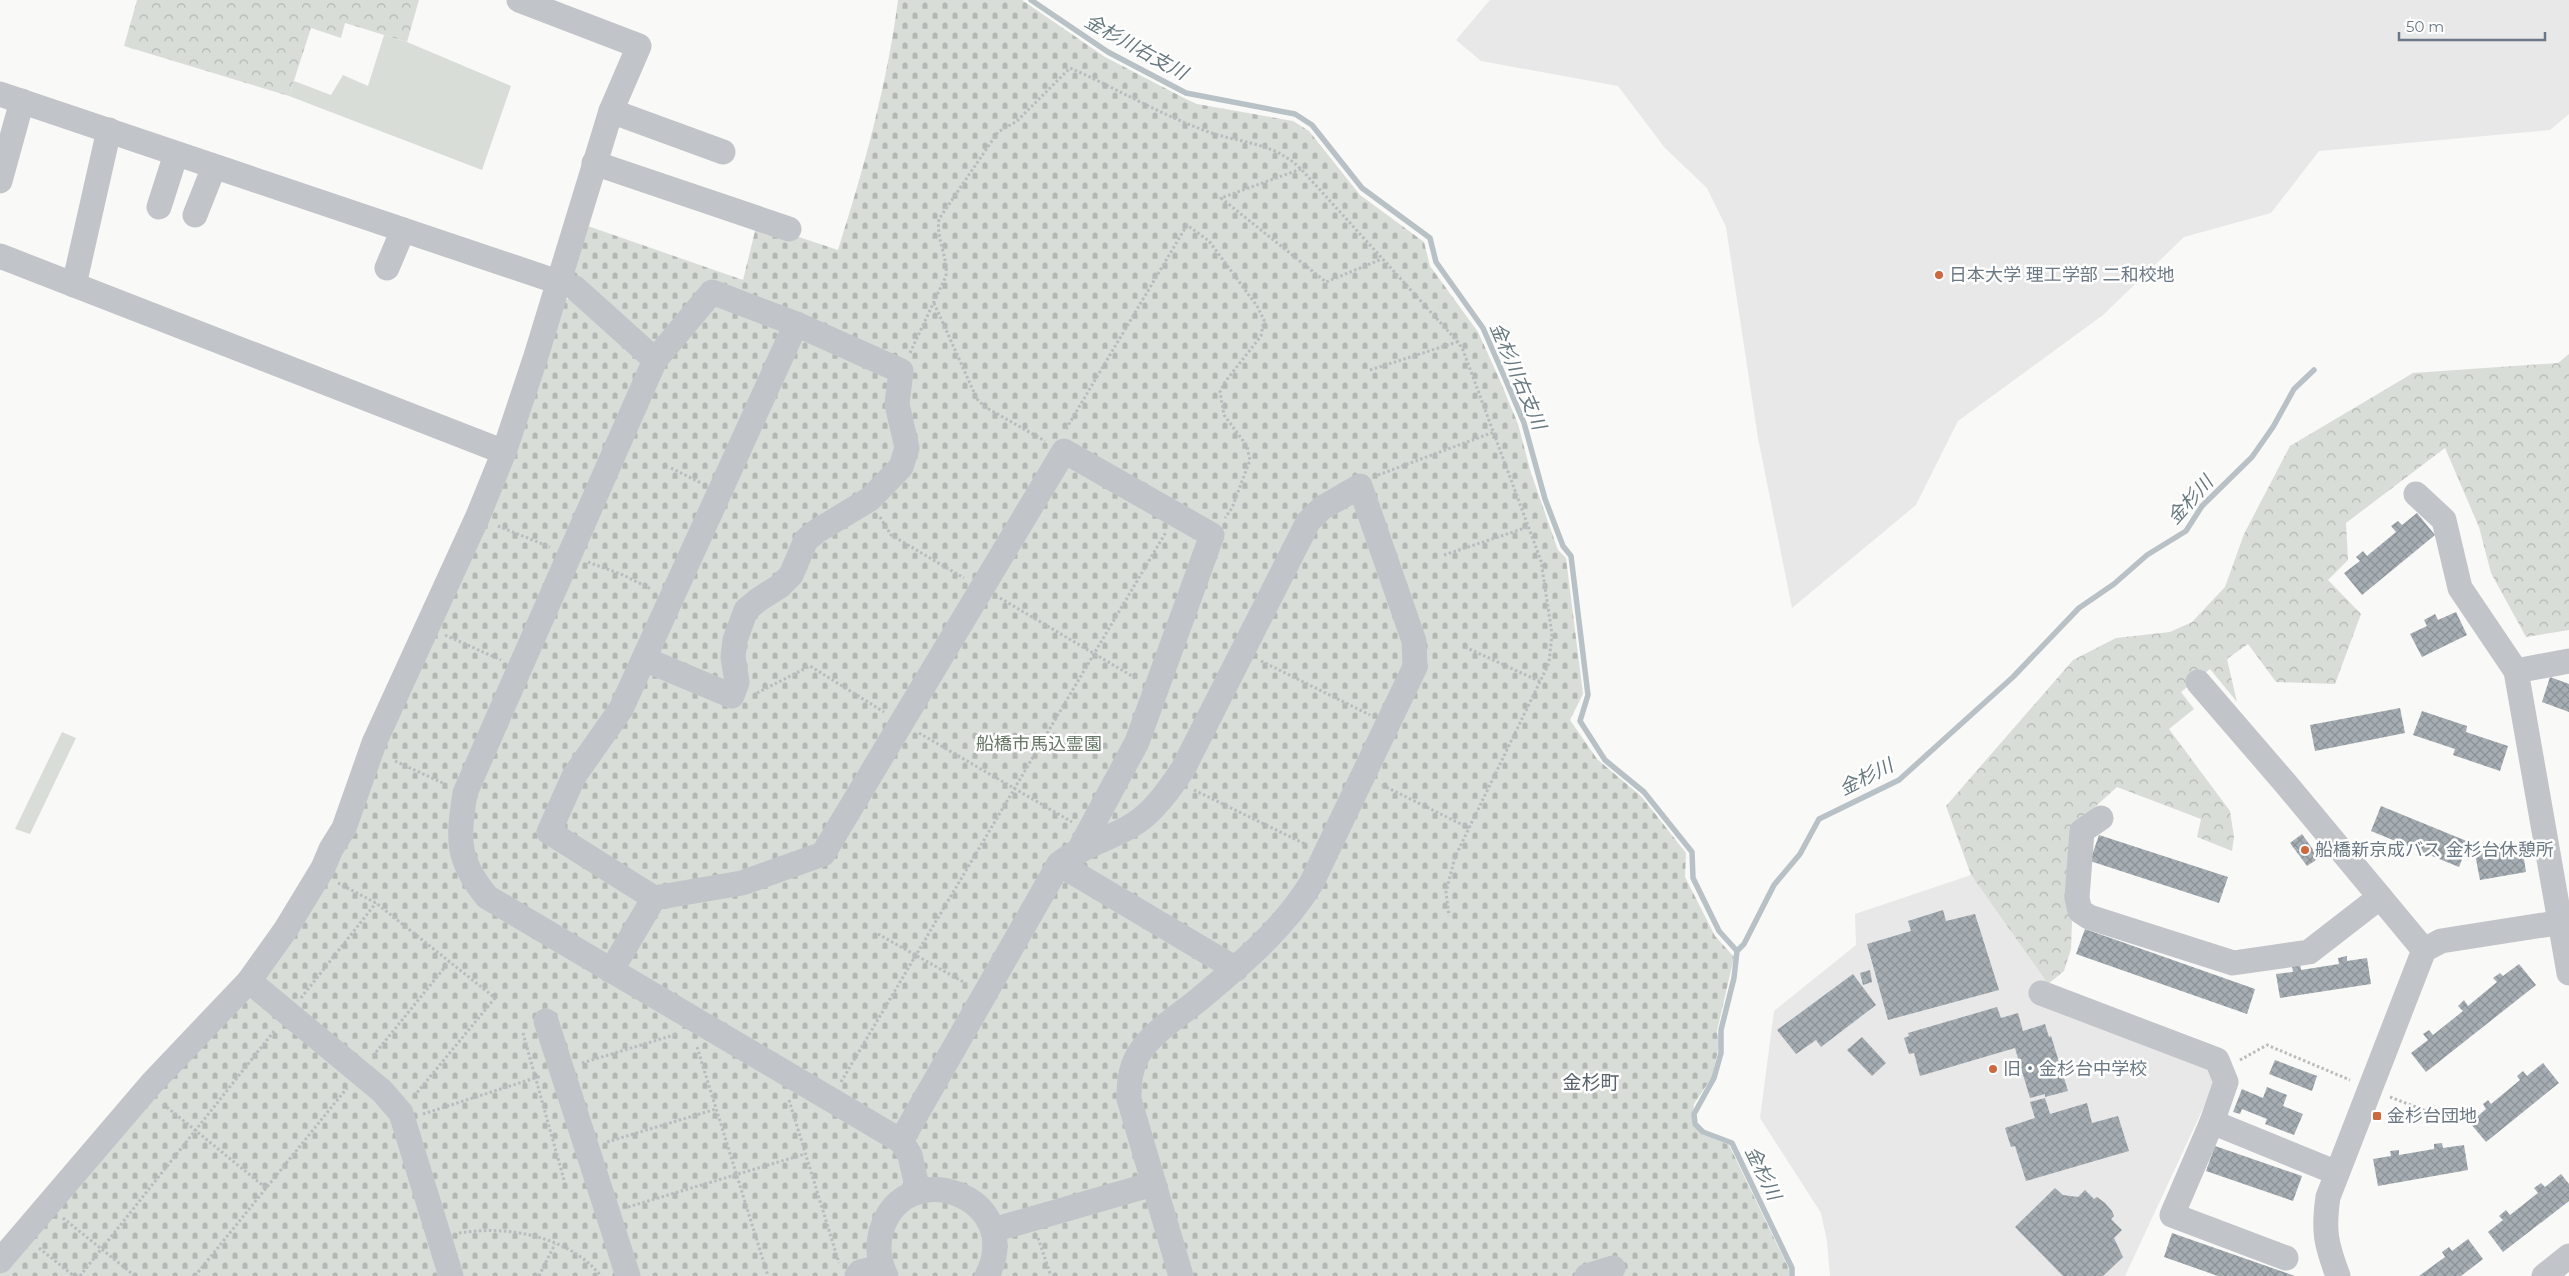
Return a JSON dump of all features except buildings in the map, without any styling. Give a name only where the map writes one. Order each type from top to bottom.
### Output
[{"type":"street","points":[[0,1261],[152,1083],[249,981],[286,929],[324,868],[331,849],[344,828],[374,743],[470,534],[504,452],[566,285],[594,163],[611,112],[639,46],[519,0]]},
{"type":"street","points":[[0,180],[11,98],[566,285],[655,360]]},
{"type":"street","points":[[611,112],[723,152]]},
{"type":"street","points":[[74,285],[109,130]]},
{"type":"street","points":[[159,207],[176,154]]},
{"type":"street","points":[[594,163],[788,228]]},
{"type":"street","points":[[195,215],[214,166]]},
{"type":"street","points":[[387,268],[403,230]]},
{"type":"street","points":[[0,256],[504,452]]},
{"type":"street","points":[[644,659],[732,696],[737,682],[733,657],[736,640],[746,610],[780,586],[791,575],[806,540],[816,531],[870,499],[901,466],[905,459],[907,448],[897,404],[901,371],[796,324],[712,292],[655,360],[465,793],[459,832],[464,858],[471,877],[487,897],[901,1141],[910,1155],[918,1191]]},
{"type":"street","points":[[796,324],[621,709],[574,776],[549,832],[654,898],[742,883],[823,854],[1064,451],[1212,535],[1137,742],[1075,849],[985,995],[901,1141]]},
{"type":"street","points":[[1075,849],[1132,826],[1168,792],[1183,769],[1308,522],[1322,508],[1360,486],[1414,641],[1417,657],[1415,667],[1326,854],[1296,910],[1236,969],[1150,1040],[1138,1055],[1129,1077],[1129,1099],[1181,1276]]},
{"type":"street","points":[[2416,494],[2444,520],[2460,588],[2517,678],[2565,922],[2569,973]]},
{"type":"street","points":[[2517,678],[2569,661]]},
{"type":"street","points":[[2198,682],[2286,784],[2424,950]]},
{"type":"street","points":[[2101,818],[2082,831],[2077,898],[2080,911],[2089,917],[2233,962],[2309,952],[2380,897]]},
{"type":"street","points":[[1075,849],[1236,969]]},
{"type":"street","points":[[611,971],[654,898]]},
{"type":"street","points":[[2338,1276],[2328,1250],[2324,1226],[2328,1197],[2424,950],[2440,941],[2565,922]]},
{"type":"street","points":[[249,981],[382,1091],[401,1113],[451,1276]]},
{"type":"street","points":[[2041,993],[2217,1060],[2226,1082],[2212,1122],[2172,1215],[2286,1258]]},
{"type":"street","points":[[546,1021],[628,1276]]},
{"type":"street","points":[[2212,1122],[2337,1173]]},
{"type":"street","points":[[993,1230],[1153,1184]]},
{"type":"street","points":[[848,1271],[884,1271],[878,1244],[884,1222],[898,1203],[918,1191],[941,1189],[964,1195],[982,1210],[993,1230],[996,1247],[993,1265],[987,1276]]},
{"type":"street","points":[[2544,1276],[2569,1256]]},
{"type":"street","points":[[1587,1276],[1613,1268]]},
{"type":"path","points":[[901,371],[946,276],[947,265],[941,250],[938,230],[939,219],[998,132],[1018,121],[1070,68],[1207,131],[1273,148],[1290,158],[1458,342],[1494,432],[1541,561],[1552,634],[1549,663],[1469,828],[1449,874],[1446,892],[1449,916]]},
{"type":"path","points":[[1301,169],[1221,198],[1326,282],[1382,259]]},
{"type":"path","points":[[934,302],[977,399],[984,407],[1064,451],[1065,429],[1188,225],[1209,241],[1264,320],[1261,336],[1224,382],[1220,392],[1224,414],[1247,446],[1250,460],[1232,508],[1212,535]]},
{"type":"path","points":[[1370,370],[1458,342]]},
{"type":"path","points":[[1360,486],[1381,473],[1494,432]]},
{"type":"path","points":[[671,468],[720,492]]},
{"type":"path","points":[[870,499],[891,535],[1156,690]]},
{"type":"path","points":[[831,1100],[1177,514]]},
{"type":"path","points":[[493,523],[623,575],[671,599]]},
{"type":"path","points":[[1444,555],[1528,527]]},
{"type":"path","points":[[445,635],[520,668]]},
{"type":"path","points":[[1465,647],[1541,682]]},
{"type":"path","points":[[1260,661],[1388,724]]},
{"type":"path","points":[[751,696],[810,666],[902,723],[1015,788],[1075,849]]},
{"type":"path","points":[[395,761],[465,793]]},
{"type":"path","points":[[1363,776],[1469,828]]},
{"type":"path","points":[[1187,786],[1326,854]]},
{"type":"path","points":[[336,882],[376,903],[495,998],[401,1113]]},
{"type":"path","points":[[80,1276],[376,903]]},
{"type":"path","points":[[878,934],[985,995]]},
{"type":"path","points":[[195,1276],[449,962]]},
{"type":"path","points":[[687,1015],[768,1276]]},
{"type":"path","points":[[522,1033],[564,1180]]},
{"type":"path","points":[[2222,1070],[2266,1045],[2354,1082]]},
{"type":"path","points":[[780,1070],[806,1154],[848,1271]]},
{"type":"path","points":[[2389,1096],[2442,1117]]},
{"type":"path","points":[[159,1100],[266,1188]]},
{"type":"path","points":[[587,1148],[716,1109]]},
{"type":"path","points":[[608,1213],[806,1154]]},
{"type":"path","points":[[59,1215],[135,1276]]},
{"type":"path","points":[[1032,1218],[1051,1276]]},
{"type":"path","points":[[439,1236],[478,1230],[501,1230],[529,1235],[555,1244],[578,1256],[601,1276]]},
{"type":"path","points":[[539,1276],[555,1244]]},
{"type":"path","points":[[34,1245],[74,1276]]},
{"type":"shaded area","name":"日本大学 理工学部 二和校地","points":[[1490,0],[2569,0],[2569,114],[2550,130],[2319,151],[2271,213],[2184,237],[2103,315],[1958,421],[1916,505],[1792,608],[1758,438],[1726,227],[1707,188],[1665,148],[1618,86],[1481,61],[1456,40]]},
{"type":"shaded area","name":"旧・金杉台中学校","points":[[1971,875],[2048,984],[2215,1046],[2214,1085],[2125,1276],[1830,1276],[1827,1241],[1821,1213],[1760,1118],[1774,1011],[1856,945],[1855,914]]},
{"type":"green space","points":[[137,0],[419,0],[407,42],[345,23],[341,38],[311,28],[289,96],[124,46]]},
{"type":"green space","name":"船橋市馬込霊園","points":[[898,0],[1022,0],[1105,57],[1197,104],[1293,121],[1309,131],[1360,195],[1424,242],[1430,266],[1478,332],[1499,378],[1518,424],[1531,473],[1558,550],[1566,558],[1583,694],[1570,720],[1597,759],[1642,797],[1686,853],[1685,877],[1715,936],[1734,957],[1717,1031],[1719,1046],[1712,1077],[1694,1104],[1692,1124],[1703,1135],[1729,1145],[1789,1269],[1789,1276],[0,1276],[0,1267],[291,933],[561,302],[570,298],[576,281],[570,264],[582,224],[743,280],[757,223],[838,250],[874,126],[888,63]]},
{"type":"green space","points":[[384,35],[407,42],[511,86],[482,170],[289,96],[294,81],[331,95],[343,75],[368,86]]},
{"type":"green space","points":[[2569,354],[2569,630],[2526,637],[2491,573],[2479,527],[2445,448],[2346,523],[2348,560],[2328,580],[2361,614],[2335,684],[2276,682],[2248,644],[2227,659],[2237,702],[2210,669],[2181,692],[2194,709],[2169,729],[2230,811],[2234,837],[2232,851],[2197,837],[2201,819],[2117,787],[2085,816],[2069,902],[2072,922],[2071,949],[2064,971],[2048,984],[1971,875],[1946,806],[2073,660],[2116,638],[2170,632],[2192,622],[2225,587],[2244,534],[2290,446],[2413,373],[2558,363]]},
{"type":"green space","points":[[62,732],[76,738],[30,834],[15,829]]},
{"type":"waterway","name":"金杉川右支川","points":[[1031,0],[1108,52],[1186,93],[1295,114],[1312,125],[1362,188],[1430,238],[1436,262],[1483,328],[1524,423],[1545,499],[1563,546],[1571,556],[1588,695],[1580,721],[1605,760],[1644,792],[1692,852],[1693,878],[1719,931],[1737,951]]},
{"type":"waterway","name":"金杉川","points":[[1792,1276],[1792,1268],[1732,1143],[1703,1132],[1695,1124],[1694,1114],[1714,1078],[1721,1053],[1721,1030],[1734,978],[1737,951],[1744,944],[1774,885],[1800,854],[1819,819],[1899,780],[2013,677],[2079,608],[2114,584],[2147,555],[2186,531],[2202,506],[2252,457],[2273,427],[2294,389],[2314,370]]},
{"type":"place","name":"日本大学 理工学部 二和校地","points":[[1939,275]]},
{"type":"place","name":"船橋新京成バス 金杉台休憩所","points":[[2305,850]]},
{"type":"place","name":"旧・金杉台中学校","points":[[1993,1069]]},
{"type":"place","name":"金杉台団地","points":[[2377,1116]]},
{"type":"district","name":"金杉町","points":[[1591,1082]]}]
